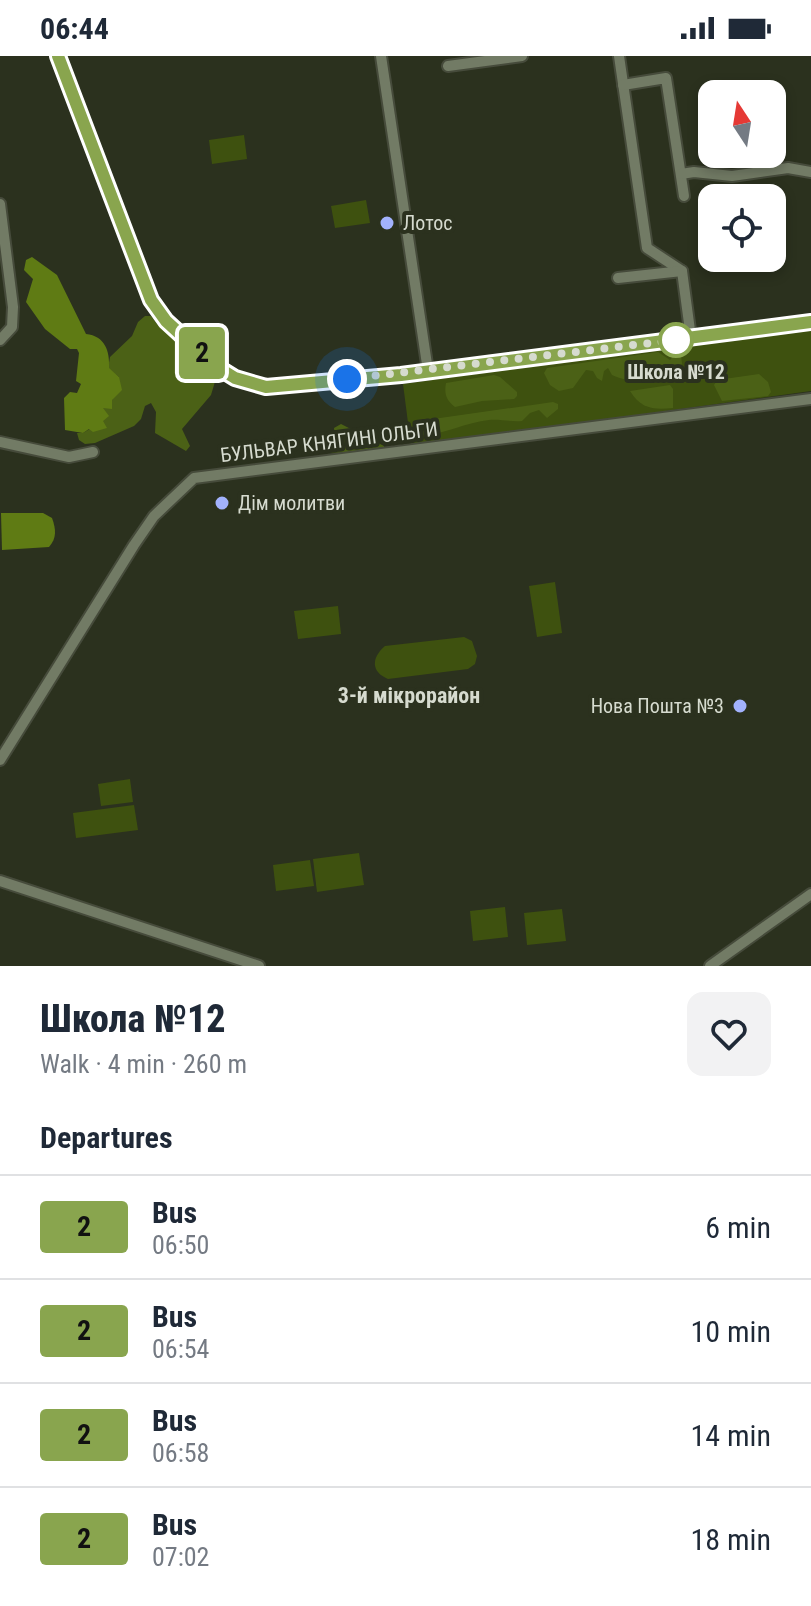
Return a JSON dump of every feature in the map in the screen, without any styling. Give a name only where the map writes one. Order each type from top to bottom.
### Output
[{"type":"street","points":[[58,56],[151,300],[166,321],[214,365],[235,378],[266,387],[428,371],[811,322]]},
{"type":"street","points":[[381,56],[428,371]]},
{"type":"street","points":[[448,66],[522,56]]},
{"type":"street","points":[[619,56],[647,248],[682,271],[691,338]]},
{"type":"street","points":[[623,85],[666,78],[684,196]]},
{"type":"street","points":[[681,174],[694,172],[732,176],[788,168],[811,172]]},
{"type":"street","points":[[0,204],[13,307],[12,327],[0,340]]},
{"type":"street","points":[[618,278],[682,271]]},
{"type":"street","name":"БУЛЬВАР КНЯГИНІ ОЛЬГИ","points":[[0,760],[134,545],[154,516],[194,478],[811,399]]},
{"type":"street","points":[[0,442],[69,457],[93,452]]},
{"type":"street","points":[[0,881],[259,966]]},
{"type":"street","points":[[710,966],[811,894]]},
{"type":"shaded area","points":[[244,135],[247,159],[212,164],[209,140]]},
{"type":"shaded area","points":[[366,200],[370,223],[335,228],[331,206]]},
{"type":"shaded area","points":[[32,257],[57,275],[86,334],[102,341],[107,350],[109,368],[119,377],[122,390],[112,400],[112,409],[103,408],[109,416],[103,421],[107,428],[93,432],[89,429],[83,433],[65,430],[64,398],[70,392],[77,393],[81,384],[76,381],[79,353],[45,329],[26,302],[33,279],[24,270],[26,260]]},
{"type":"shaded area","points":[[145,316],[151,316],[217,375],[211,395],[182,429],[190,446],[186,451],[155,433],[156,412],[151,403],[145,406],[141,419],[134,426],[95,443],[85,444],[79,440],[77,433],[83,433],[103,421],[103,408],[112,400],[119,377],[108,368],[110,357],[132,336],[138,322]]},
{"type":"shaded area","points":[[811,328],[811,391],[411,446],[403,384]]},
{"type":"shaded area","points":[[658,352],[670,360],[675,354],[681,355],[682,364],[675,373],[630,380],[612,375],[608,368],[602,381],[593,371],[586,370],[573,388],[559,391],[550,385],[544,373],[547,368]]},
{"type":"shaded area","points":[[759,374],[768,382],[771,392],[768,396],[722,401],[714,385],[717,380]]},
{"type":"shaded area","points":[[494,375],[517,392],[514,399],[455,407],[448,399],[446,383]]},
{"type":"shaded area","points":[[670,385],[673,389],[673,408],[648,407],[630,391]]},
{"type":"shaded area","points":[[553,402],[558,404],[558,409],[547,418],[539,410],[522,421],[480,421],[428,435],[419,435],[416,429],[419,421]]},
{"type":"shaded area","points":[[341,424],[384,448],[329,452],[325,444],[327,440],[335,438],[334,428]]},
{"type":"shaded area","points":[[1,513],[43,513],[52,518],[55,533],[52,544],[49,547],[2,550]]},
{"type":"shaded area","points":[[555,582],[562,633],[537,637],[529,586]]},
{"type":"shaded area","points":[[338,606],[341,634],[298,639],[294,611]]},
{"type":"shaded area","points":[[464,637],[472,641],[477,656],[475,664],[468,669],[388,679],[376,669],[375,660],[385,646]]},
{"type":"shaded area","points":[[130,779],[133,802],[101,806],[98,784]]},
{"type":"shaded area","points":[[134,805],[138,830],[76,838],[73,813]]},
{"type":"shaded area","points":[[359,853],[364,885],[317,892],[313,859]]},
{"type":"shaded area","points":[[310,860],[314,886],[276,891],[273,865]]},
{"type":"shaded area","points":[[505,907],[508,937],[473,941],[470,911]]},
{"type":"shaded area","points":[[562,909],[566,941],[527,945],[524,913]]},
{"type":"bus line","name":"2","points":[[58,56],[151,300],[172,327],[214,365],[235,378],[266,387],[401,375],[811,322]]},
{"type":"place","name":"Лотос","points":[[387,223]]},
{"type":"place","name":"Школа №12","points":[[676,340]]},
{"type":"place","name":"Дім молитви","points":[[222,503]]},
{"type":"place","name":"Нова Пошта №3","points":[[740,706]]},
{"type":"district","name":"3-й мікрорайон","points":[[409,695]]},
{"type":"route","points":[[347,379],[676,340]]}]
